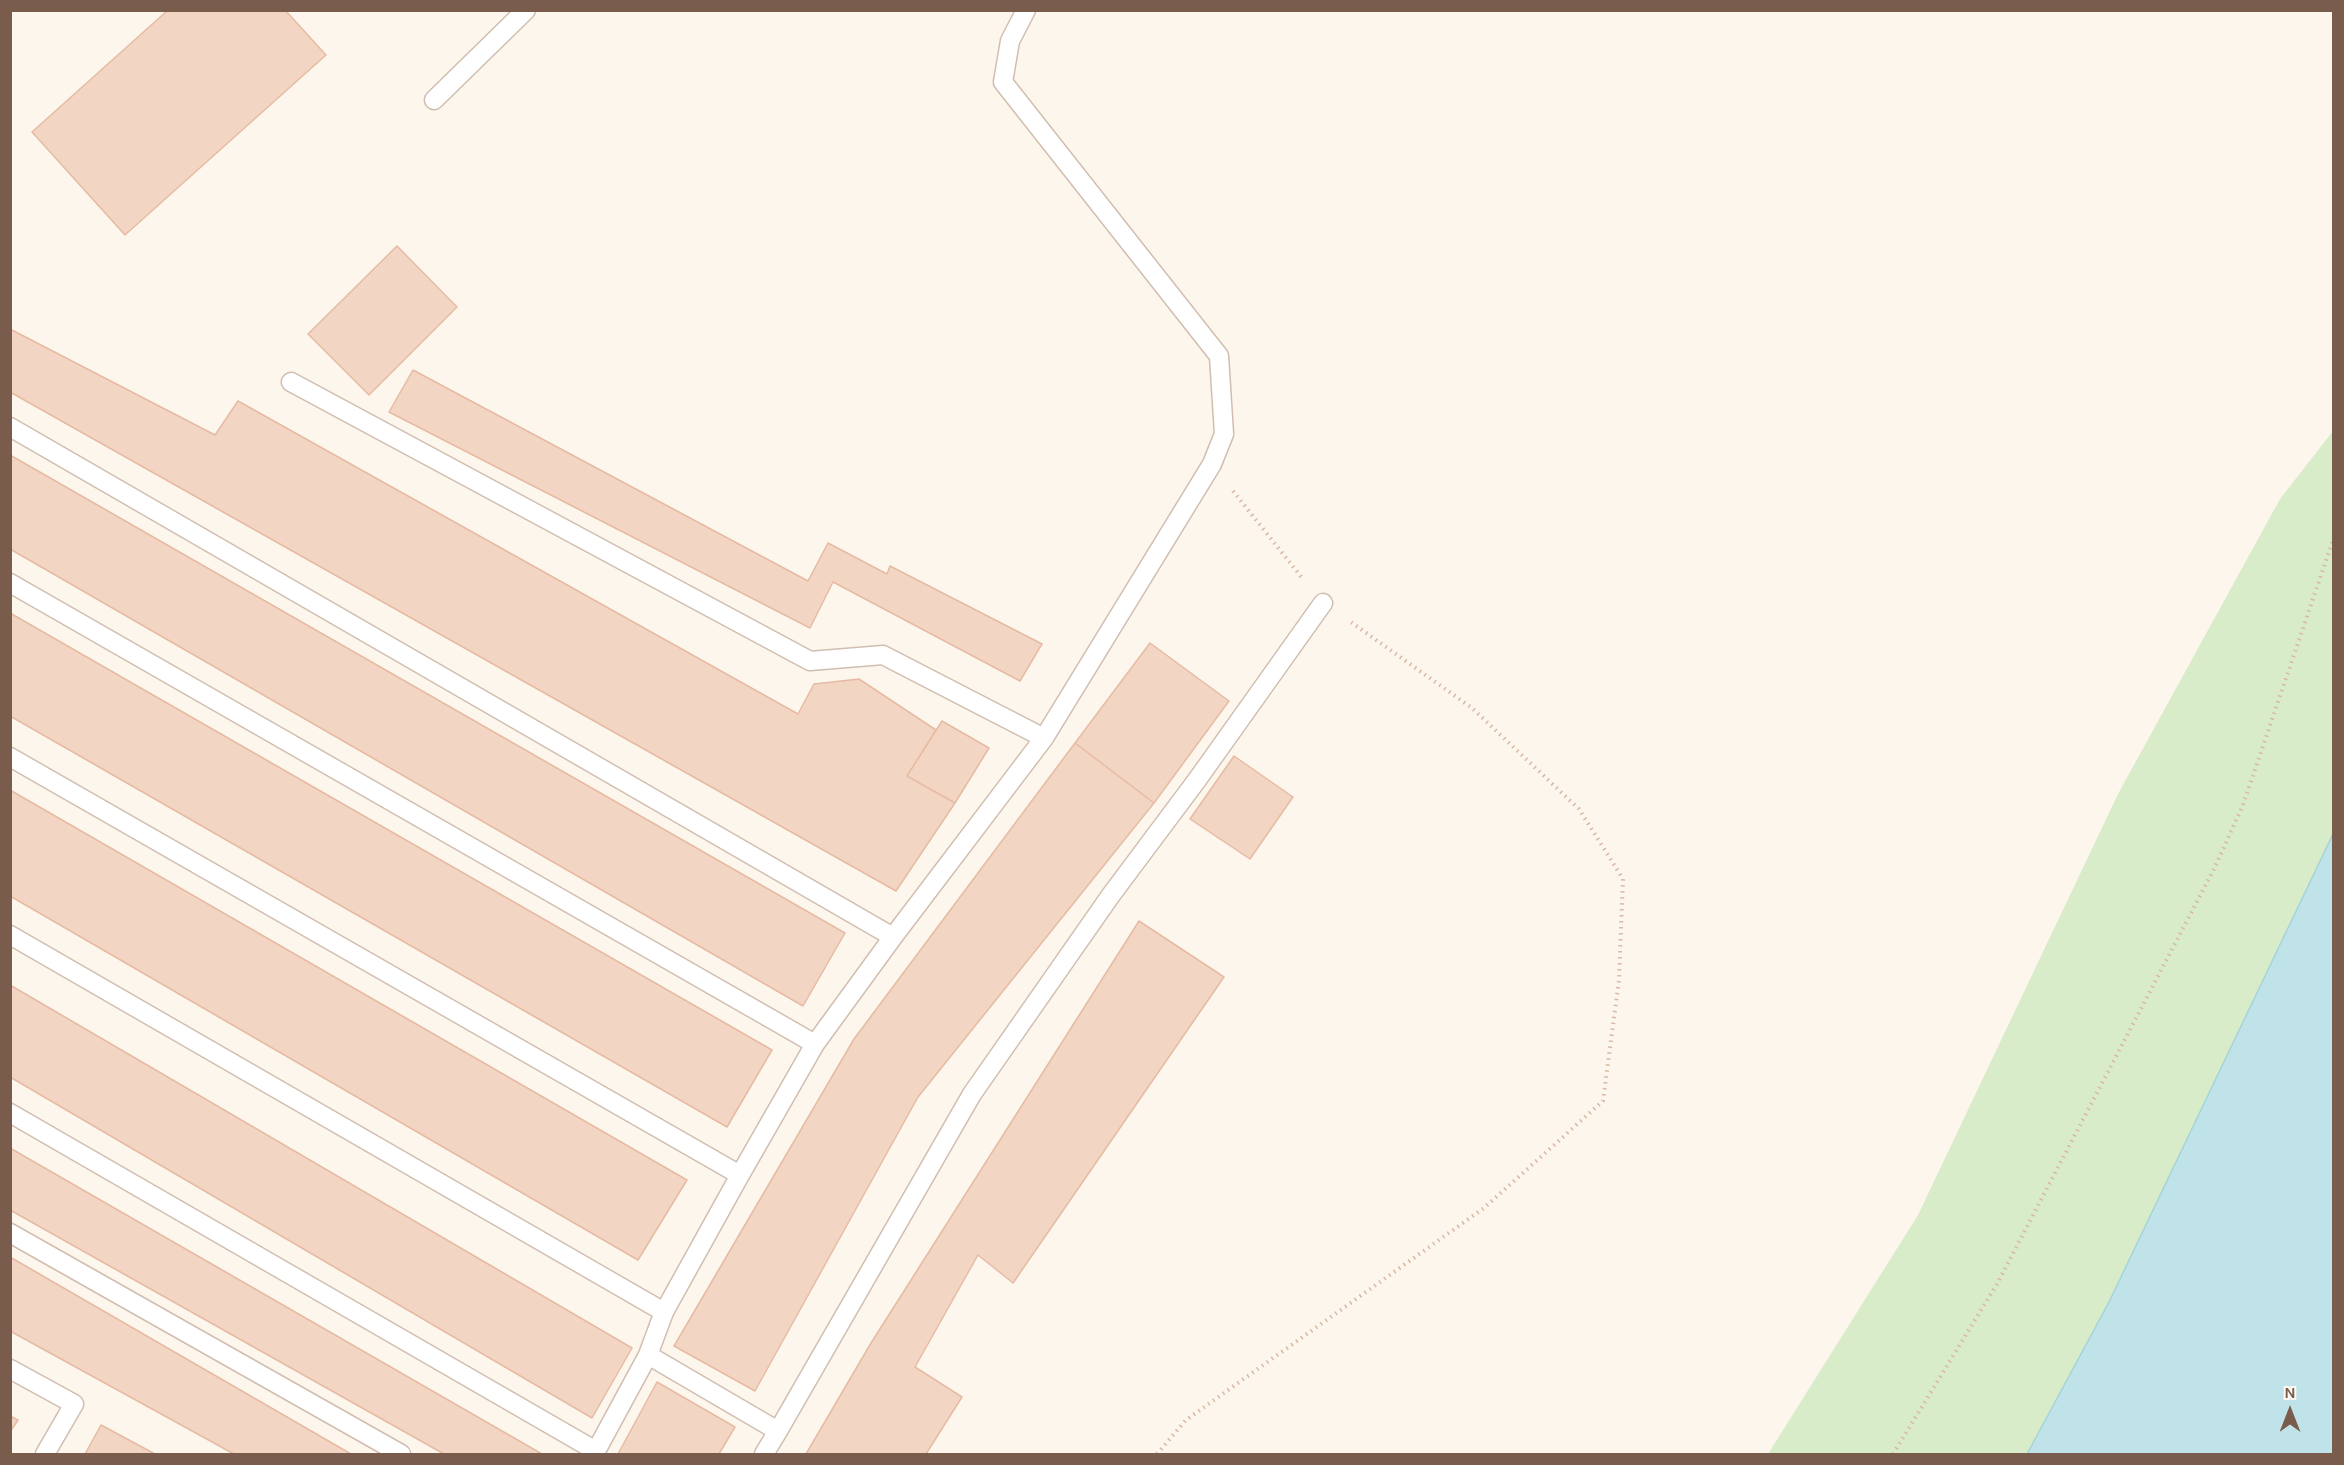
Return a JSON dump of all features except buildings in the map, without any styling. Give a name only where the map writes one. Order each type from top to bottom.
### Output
[{"type":"lane","points":[[434,100],[526,10]]},
{"type":"lane","points":[[10,1113],[596,1451],[648,1355],[664,1312],[815,1044],[1044,738],[1212,464],[1224,434],[1219,356],[1003,82],[1010,41],[1026,10]]},
{"type":"lane","points":[[291,382],[810,661],[883,655],[1044,738]]},
{"type":"lane","points":[[10,427],[893,937]]},
{"type":"lane","points":[[10,583],[815,1044]]},
{"type":"lane","points":[[764,1455],[972,1094],[1111,895],[1197,780],[1323,603]]},
{"type":"lane","points":[[10,757],[740,1175]]},
{"type":"lane","points":[[10,935],[664,1312]]},
{"type":"lane","points":[[10,1233],[401,1455]]},
{"type":"lane","points":[[648,1355],[778,1431]]},
{"type":"lane","points":[[10,1369],[74,1404],[45,1455]]},
{"type":"path","points":[[1157,1455],[1186,1420],[1484,1209],[1603,1101],[1619,980],[1623,879],[1580,809],[1472,708],[1323,603],[1212,464]]},
{"type":"path","points":[[1893,1455],[1997,1284],[2214,869],[2243,805],[2334,537]]},
{"type":"green space","points":[[2333,431],[2333,834],[2109,1302],[2027,1454],[1768,1454],[1918,1215],[2118,794],[2280,499]]},
{"type":"water","points":[[2333,834],[2333,1454],[2027,1454],[2109,1302]]}]
